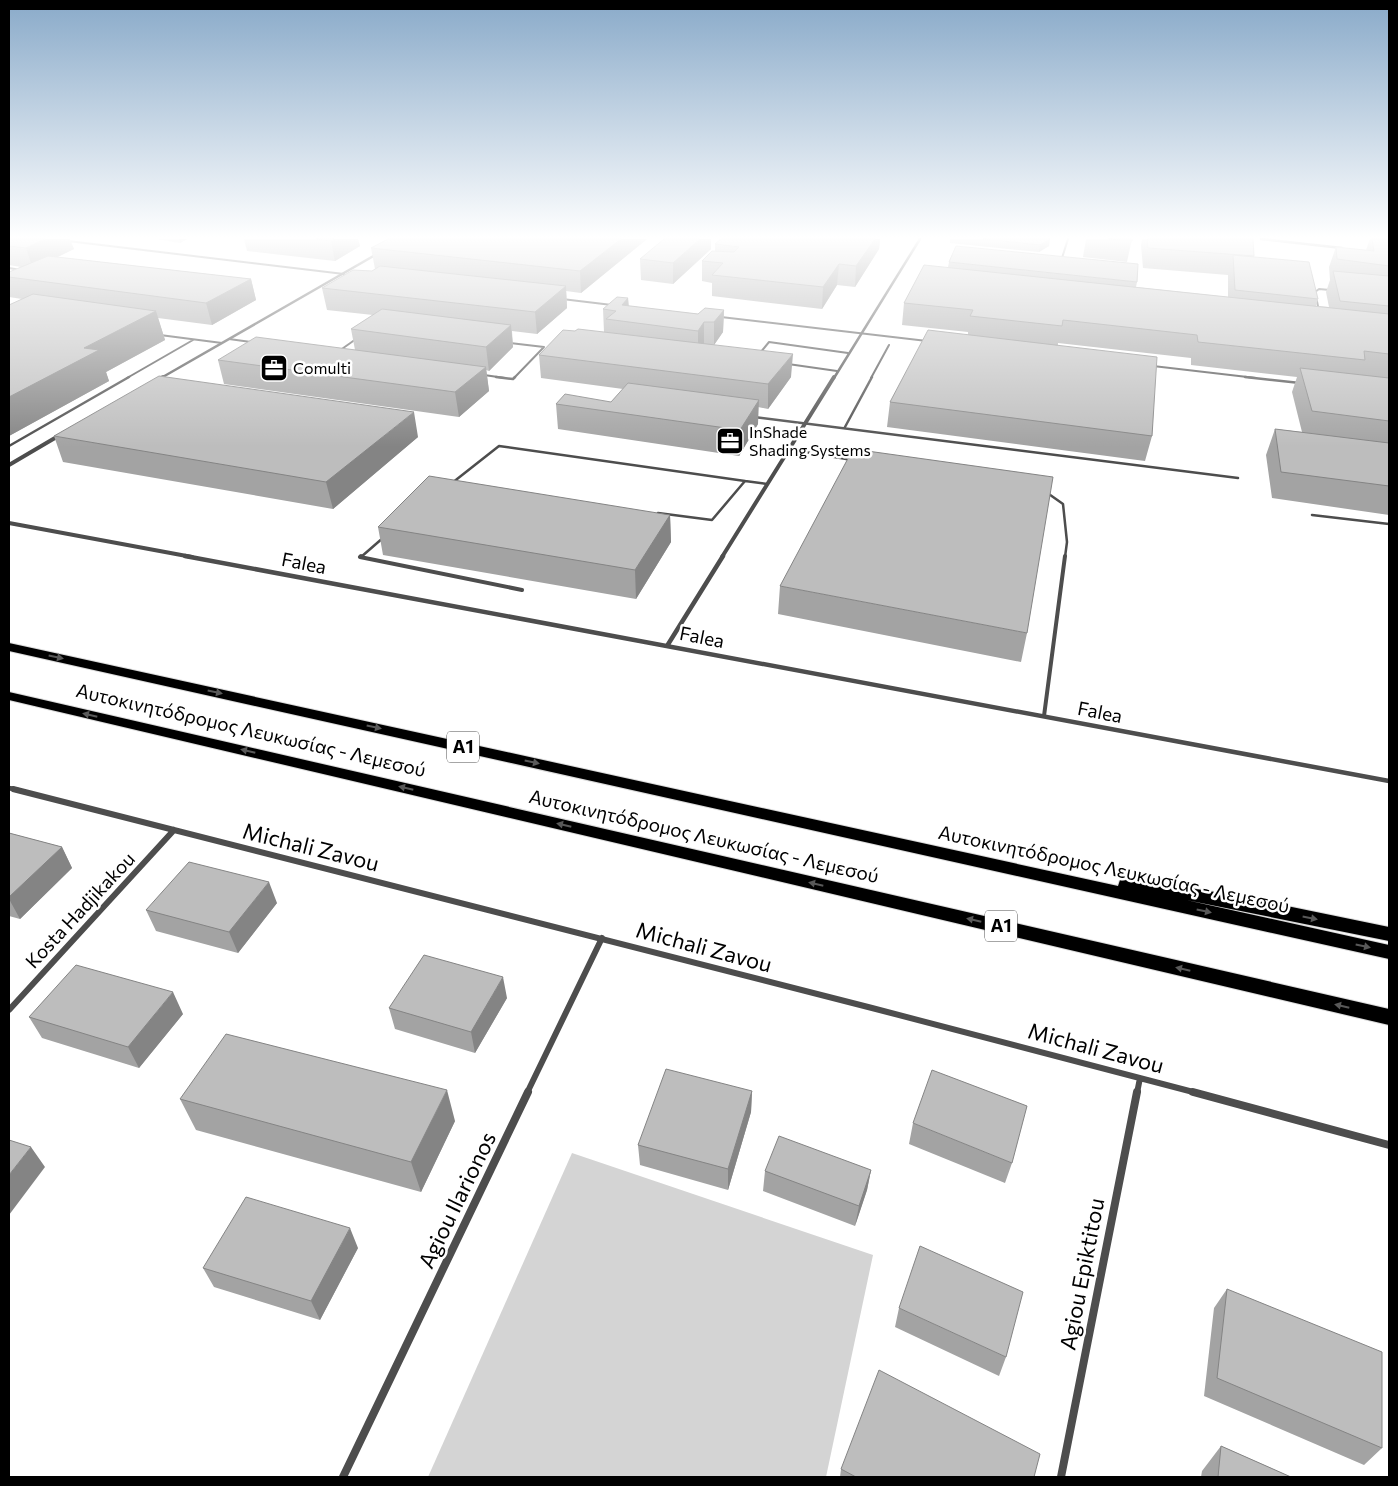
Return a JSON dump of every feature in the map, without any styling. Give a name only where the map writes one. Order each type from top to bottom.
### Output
[{"type":"highway","name":"Αυτοκινητόδρομος Λευκωσίας - Λεμεσού","points":[[9,647],[1389,952]]},
{"type":"highway","name":"Αυτοκινητόδρομος Λευκωσίας - Λεμεσού","points":[[9,696],[1389,1017]]},
{"type":"highway","points":[[917,847],[1234,902],[1389,934]]},
{"type":"street","points":[[154,382],[283,308]]},
{"type":"street","points":[[667,646],[877,308]]},
{"type":"street","points":[[9,465],[68,431]]},
{"type":"street","name":"Falea","points":[[9,523],[1389,781]]},
{"type":"street","name":"Michali Zavou","points":[[9,788],[602,938],[1389,1145]]},
{"type":"street","name":"Kosta Hadjikakou","points":[[9,1010],[174,830]]},
{"type":"street","name":"Agiou Ilarionos","points":[[343,1477],[602,938]]},
{"type":"street","name":"Agiou Epiktitou","points":[[1061,1477],[1140,1078]]},
{"type":"lane","points":[[1319,308],[1321,318]]},
{"type":"lane","points":[[714,317],[929,341]]},
{"type":"lane","points":[[154,334],[222,343]]},
{"type":"lane","points":[[343,355],[334,354],[362,335]]},
{"type":"lane","points":[[229,339],[257,343]]},
{"type":"lane","points":[[9,446],[193,340]]},
{"type":"lane","points":[[475,374],[513,379],[544,347],[504,342]]},
{"type":"lane","points":[[759,354],[769,342],[848,353]]},
{"type":"lane","points":[[845,427],[888,345]]},
{"type":"lane","points":[[782,363],[837,371]]},
{"type":"lane","points":[[1145,365],[1301,383]]},
{"type":"lane","points":[[747,416],[1238,478]]},
{"type":"lane","points":[[444,489],[499,446],[767,484]]},
{"type":"lane","points":[[788,450],[857,460]]},
{"type":"lane","points":[[656,513],[712,520],[744,481]]},
{"type":"lane","points":[[1044,490],[1062,504],[1067,542],[1044,716]]},
{"type":"lane","points":[[1312,515],[1389,524]]},
{"type":"lane","points":[[390,532],[360,557],[522,590]]},
{"type":"shaded area","points":[[572,1153],[873,1255],[826,1477],[428,1477]]},
{"type":"building","points":[[9,308],[137,308],[156,311],[84,348],[99,350],[9,397]]},
{"type":"building","points":[[503,308],[539,308],[535,312]]},
{"type":"building","points":[[650,308],[698,314],[705,308],[724,310],[714,322],[704,322],[698,331],[606,319],[616,311],[603,309]]},
{"type":"building","points":[[957,308],[1335,308],[1389,314],[1389,354],[1364,351],[1365,360],[1198,342],[1197,335],[1063,320],[1062,326],[970,316],[973,310]]},
{"type":"building","points":[[382,309],[511,325],[486,347],[351,329]]},
{"type":"building","points":[[578,329],[793,354],[768,384],[539,355],[563,330],[575,331]]},
{"type":"building","points":[[928,330],[1157,357],[1152,436],[890,402]]},
{"type":"building","points":[[256,337],[486,367],[455,392],[218,360]]},
{"type":"building","points":[[1300,368],[1389,378],[1389,421],[1312,411]]},
{"type":"building","points":[[159,376],[414,412],[326,482],[54,436]]},
{"type":"building","points":[[628,383],[759,400],[740,430],[556,404],[565,394],[611,402]]},
{"type":"building","points":[[1275,429],[1389,443],[1389,486],[1281,472]]},
{"type":"building","points":[[853,449],[1053,477],[1027,633],[780,586]]},
{"type":"building","points":[[429,476],[670,515],[635,570],[378,527]]},
{"type":"building","points":[[9,833],[62,847],[9,897]]},
{"type":"building","points":[[189,862],[269,882],[229,932],[146,910]]},
{"type":"building","points":[[424,955],[503,977],[471,1032],[389,1008]]},
{"type":"building","points":[[76,965],[173,992],[128,1047],[29,1017]]},
{"type":"building","points":[[226,1034],[447,1090],[411,1162],[180,1099]]},
{"type":"building","points":[[666,1069],[752,1091],[728,1169],[638,1145]]},
{"type":"building","points":[[932,1070],[1027,1106],[1012,1163],[913,1123]]},
{"type":"building","points":[[779,1136],[871,1170],[859,1206],[765,1171]]},
{"type":"building","points":[[9,1140],[31,1147],[9,1175]]},
{"type":"building","points":[[246,1197],[350,1228],[311,1301],[203,1268]]},
{"type":"building","points":[[920,1246],[1023,1292],[1006,1357],[899,1308]]},
{"type":"building","points":[[1227,1289],[1382,1352],[1382,1448],[1217,1378]]},
{"type":"building","points":[[879,1370],[1040,1454],[1034,1477],[856,1477],[841,1469]]},
{"type":"building","points":[[1221,1446],[1291,1477],[1218,1477]]},
{"type":"place","name":"Comulti","points":[[274,368]]},
{"type":"place","name":"InShade Shading Systems","points":[[730,441]]}]
